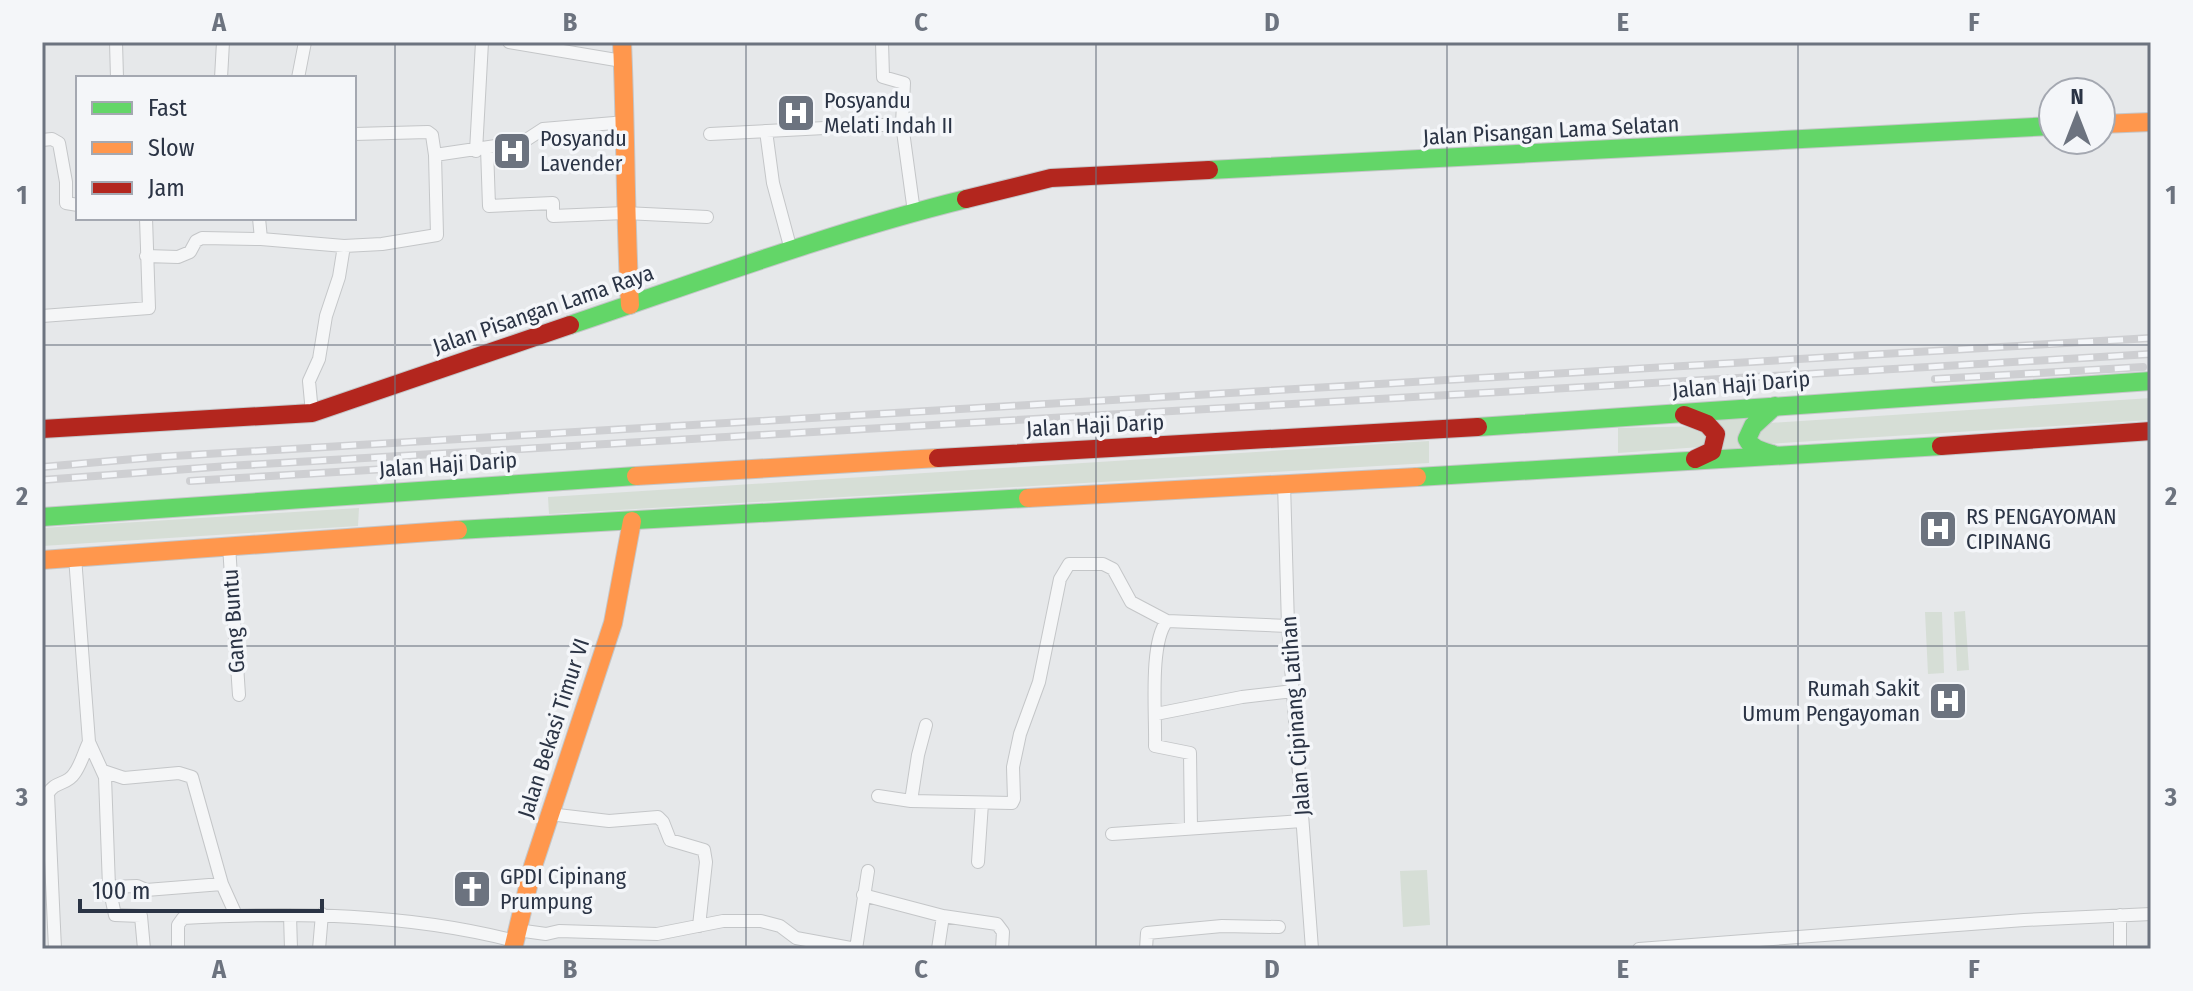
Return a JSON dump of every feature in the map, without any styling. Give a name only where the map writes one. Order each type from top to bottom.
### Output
[{"type":"main road","points":[[622,52],[630,305]]},
{"type":"main road","points":[[2117,123],[2151,122]]},
{"type":"main road","name":"Jalan Pisangan Lama Selatan","points":[[1051,178],[2037,127]]},
{"type":"main road","name":"Jalan Pisangan Lama Raya","points":[[42,429],[312,413],[791,250],[914,212],[1051,178]]},
{"type":"main road","name":"Jalan Haji Darip","points":[[42,517],[610,477],[1680,413],[2151,381]]},
{"type":"main road","points":[[1775,406],[1749,427],[1747,435],[1755,449],[1780,456]]},
{"type":"main road","points":[[1680,413],[1704,421],[1716,434],[1712,451],[1689,462]]},
{"type":"main road","points":[[42,560],[881,505],[1689,462],[2151,431]]},
{"type":"main road","name":"Jalan Bekasi Timur VI","points":[[515,940],[549,814],[613,622],[632,521]]},
{"type":"street","points":[[116,42],[117,76]]},
{"type":"street","points":[[221,76],[223,42]]},
{"type":"street","points":[[298,76],[305,42]]},
{"type":"street","points":[[482,42],[481,150],[489,206],[553,203],[553,216],[625,213],[707,217]]},
{"type":"street","points":[[509,42],[622,52]]},
{"type":"street","points":[[882,42],[883,77],[904,83],[902,124],[914,212]]},
{"type":"street","points":[[435,155],[523,142],[543,129],[626,122]]},
{"type":"street","points":[[710,134],[902,124]]},
{"type":"street","points":[[766,131],[773,183],[791,250]]},
{"type":"street","points":[[146,256],[178,257],[190,252],[196,241],[202,238],[344,246],[382,244],[437,235],[433,137],[428,132],[356,134]]},
{"type":"street","points":[[42,140],[52,139],[59,143],[66,182],[66,203],[76,205]]},
{"type":"street","points":[[42,316],[149,308],[146,220]]},
{"type":"street","points":[[259,220],[261,239]]},
{"type":"street","points":[[312,413],[309,381],[319,359],[326,316],[339,277],[344,246]]},
{"type":"street","name":"Jalan Cipinang Latihan","points":[[1284,483],[1288,626],[1312,949]]},
{"type":"street","name":"Gang Buntu","points":[[229,546],[239,695]]},
{"type":"street","points":[[75,557],[89,742],[103,771],[109,887],[115,915],[141,916],[144,949]]},
{"type":"street","points":[[878,796],[911,801],[1009,805],[1014,799],[1013,767],[1020,734],[1039,682],[1060,579],[1069,564],[1103,564],[1113,569],[1131,602],[1167,621],[1288,626]]},
{"type":"street","points":[[1167,621],[1158,638],[1156,747],[1190,753],[1191,828]]},
{"type":"street","points":[[1156,714],[1242,697],[1293,691]]},
{"type":"street","points":[[911,801],[926,725]]},
{"type":"street","points":[[55,949],[48,794],[54,785],[69,780],[74,774],[89,742]]},
{"type":"street","points":[[103,771],[124,778],[179,773],[192,777],[222,884],[236,915]]},
{"type":"street","points":[[978,862],[982,803]]},
{"type":"street","points":[[549,814],[609,821],[658,817],[670,840],[704,850],[706,862],[699,926]]},
{"type":"street","points":[[1112,834],[1302,821]]},
{"type":"street","points":[[178,949],[178,925],[183,918],[322,914],[406,919],[515,940],[559,931],[657,934],[723,921],[761,921],[780,926],[796,938],[856,949],[868,871]]},
{"type":"street","points":[[109,887],[137,886],[146,890],[222,884]]},
{"type":"street","points":[[863,895],[943,916],[997,924],[1002,930],[1002,949]]},
{"type":"street","points":[[319,949],[322,914]]},
{"type":"street","points":[[1639,949],[1703,947],[2024,920],[2151,914]]},
{"type":"street","points":[[290,915],[291,949]]},
{"type":"street","points":[[2120,915],[2120,949]]},
{"type":"street","points":[[938,949],[943,916]]},
{"type":"street","points":[[1146,949],[1147,933],[1222,926],[1279,927]]},
{"type":"shaded area","points":[[2151,398],[2151,420],[1752,445],[1755,449],[1689,462],[1714,446],[1618,453],[1618,428],[1706,426],[1680,413],[1775,406],[1754,424]]},
{"type":"shaded area","points":[[1429,441],[1429,463],[549,514],[548,497]]},
{"type":"shaded area","points":[[359,508],[358,526],[42,546],[42,528]]},
{"type":"shaded area","points":[[1965,611],[1969,670],[1957,671],[1954,612]]},
{"type":"shaded area","points":[[1925,612],[1942,612],[1944,673],[1928,674]]},
{"type":"shaded area","points":[[1427,870],[1430,925],[1403,927],[1400,871]]},
{"type":"railway","points":[[42,467],[157,457],[2151,338]]},
{"type":"railway","points":[[42,480],[228,466],[2151,354]]},
{"type":"railway","points":[[1935,379],[2143,367]]},
{"type":"railway","points":[[190,481],[386,469]]},
{"type":"traffic: fast","points":[[1209,170],[2037,127]]},
{"type":"traffic: fast","points":[[570,325],[816,242],[966,199]]},
{"type":"traffic: fast","points":[[1478,427],[2151,381]]},
{"type":"traffic: fast","points":[[1772,454],[1754,447],[1747,439],[1753,426],[1775,406]]},
{"type":"traffic: fast","points":[[1417,477],[1941,446]]},
{"type":"traffic: fast","points":[[42,517],[636,476]]},
{"type":"traffic: fast","points":[[458,530],[1028,498]]},
{"type":"traffic: slow","points":[[622,42],[630,305]]},
{"type":"traffic: slow","points":[[2117,123],[2151,122]]},
{"type":"traffic: slow","points":[[636,476],[938,458]]},
{"type":"traffic: slow","points":[[1028,498],[1417,477]]},
{"type":"traffic: slow","points":[[513,949],[533,866],[613,623],[632,521]]},
{"type":"traffic: slow","points":[[42,560],[458,530]]},
{"type":"traffic: jam","points":[[966,199],[1051,178],[1209,170]]},
{"type":"traffic: jam","points":[[42,429],[312,413],[570,325]]},
{"type":"traffic: jam","points":[[1684,415],[1707,424],[1716,434],[1712,451],[1695,459]]},
{"type":"traffic: jam","points":[[938,458],[1478,427]]},
{"type":"traffic: jam","points":[[1941,446],[2151,431]]},
{"type":"place","name":"Posyandu Melati Indah II","points":[[796,113]]},
{"type":"place","name":"Posyandu Lavender","points":[[512,151]]},
{"type":"place","name":"RS PENGAYOMAN CIPINANG","points":[[1938,529]]},
{"type":"place","name":"Rumah Sakit Umum Pengayoman","points":[[1948,701]]},
{"type":"place","name":"GPDI Cipinang Prumpung","points":[[472,889]]}]
